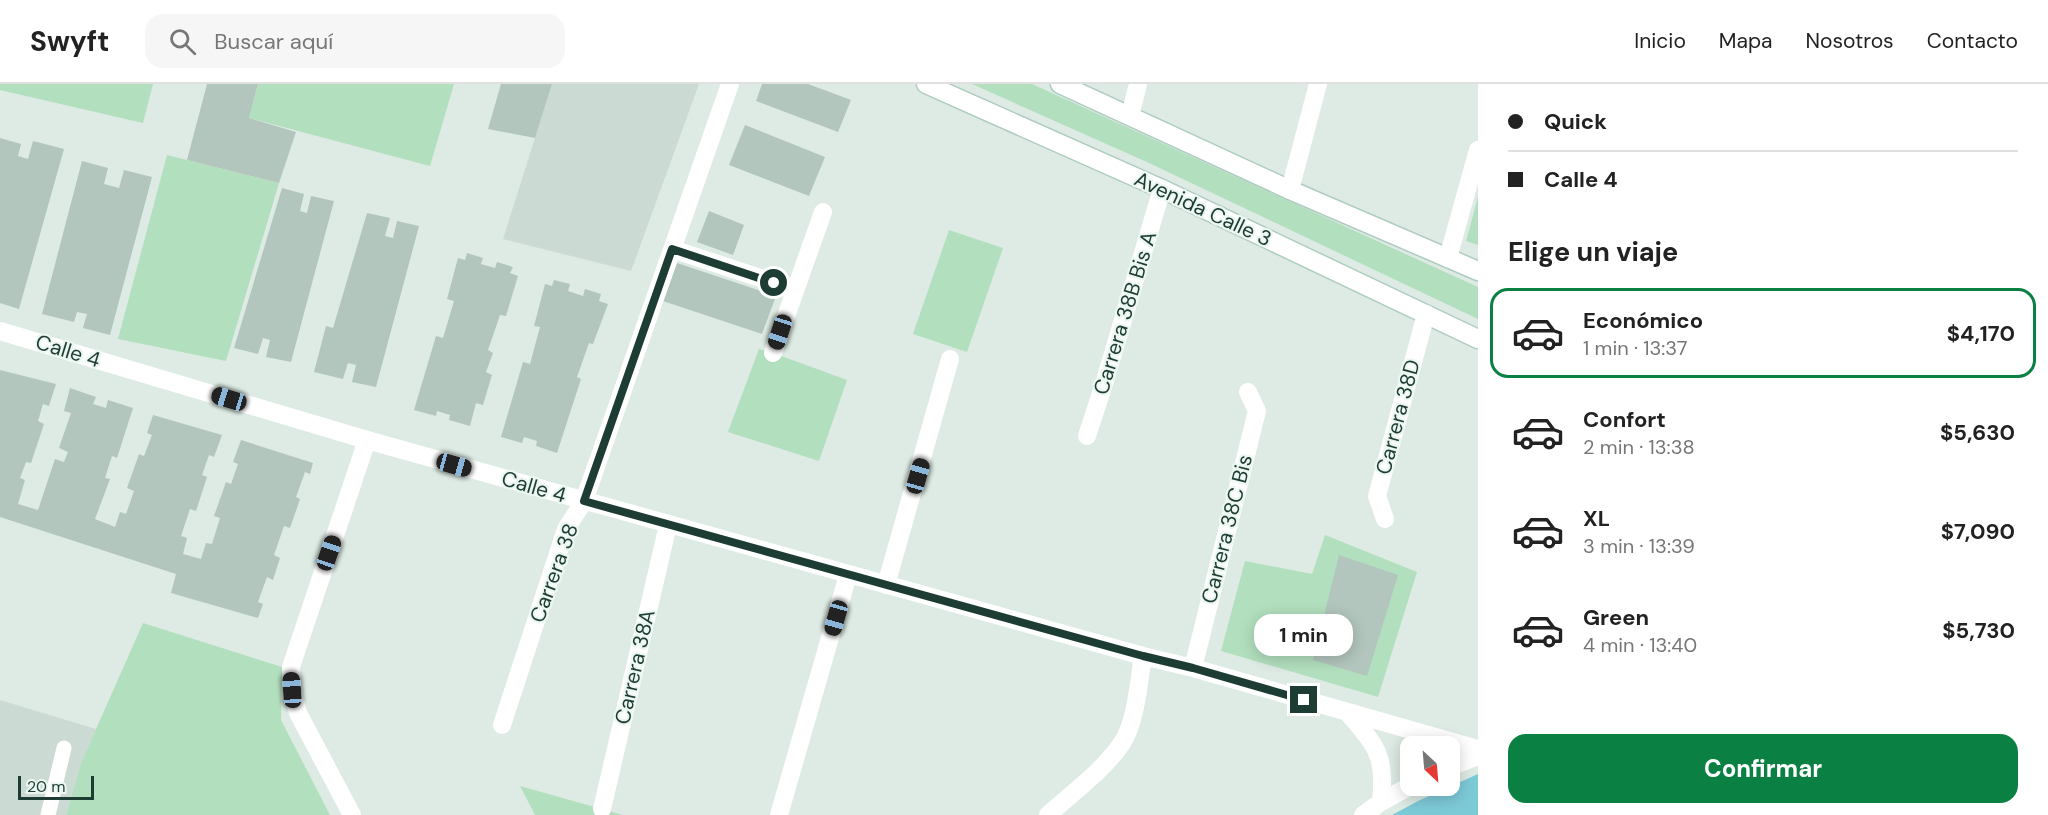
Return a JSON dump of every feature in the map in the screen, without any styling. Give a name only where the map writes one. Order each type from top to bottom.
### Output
[{"type":"street","name":"Carrera 38","points":[[502,725],[566,529],[584,501],[730,84]]},
{"type":"street","name":"Avenida Calle 3","points":[[926,84],[1162,189],[1478,339]]},
{"type":"street","points":[[1060,84],[1290,190],[1478,271]]},
{"type":"street","points":[[1130,116],[1138,84]]},
{"type":"street","points":[[1290,190],[1318,84]]},
{"type":"street","points":[[1448,258],[1478,150]]},
{"type":"street","name":"Carrera 38B Bis A","points":[[1087,435],[1162,189]]},
{"type":"street","points":[[773,353],[823,212]]},
{"type":"street","points":[[672,249],[794,289]]},
{"type":"street","name":"Carrera 38D","points":[[1385,519],[1377,496],[1426,314]]},
{"type":"street","name":"Calle 4","points":[[0,331],[367,440],[1478,749]]},
{"type":"street","points":[[886,585],[950,359]]},
{"type":"street","name":"Carrera 38C Bis","points":[[1193,668],[1257,411],[1248,392]]},
{"type":"street","points":[[352,815],[298,713],[292,690],[291,667],[367,440]]},
{"type":"street","name":"Carrera 38A","points":[[602,809],[668,525]]},
{"type":"street","points":[[780,815],[849,575]]},
{"type":"street","points":[[1048,815],[1098,770],[1123,742],[1132,717],[1143,656]]},
{"type":"street","points":[[1348,713],[1371,739],[1381,759],[1383,777],[1381,802]]},
{"type":"street","points":[[1460,763],[1478,756]]},
{"type":"street","points":[[1363,815],[1400,792]]},
{"type":"lane","points":[[48,815],[64,748]]},
{"type":"shaded area","points":[[552,84],[699,84],[631,271],[503,239]]},
{"type":"shaded area","points":[[0,700],[96,729],[81,763],[66,815],[0,815]]},
{"type":"green space","points":[[0,84],[153,84],[143,123],[0,90]]},
{"type":"green space","points":[[258,84],[454,84],[430,166],[249,118]]},
{"type":"green space","points":[[972,84],[1032,84],[1478,287],[1478,319],[1149,163]]},
{"type":"green space","points":[[167,155],[279,183],[226,361],[118,339]]},
{"type":"green space","points":[[1478,197],[1478,245],[1466,241]]},
{"type":"green space","points":[[949,230],[1003,248],[967,352],[913,334]]},
{"type":"green space","points":[[759,349],[847,380],[819,461],[728,432]]},
{"type":"green space","points":[[1325,535],[1417,572],[1378,697],[1221,651],[1245,561],[1312,574]]},
{"type":"green space","points":[[143,623],[282,667],[281,720],[330,815],[66,815],[81,763]]},
{"type":"green space","points":[[520,786],[623,815],[535,815]]},
{"type":"water","points":[[1478,774],[1478,815],[1392,815],[1429,796],[1460,796],[1460,782]]},
{"type":"building","points":[[207,84],[258,84],[249,118],[296,132],[279,183],[187,160]]},
{"type":"building","points":[[501,84],[552,84],[535,138],[488,129]]},
{"type":"building","points":[[762,84],[808,84],[851,100],[838,132],[756,101]]},
{"type":"building","points":[[745,125],[825,157],[809,196],[729,165]]},
{"type":"building","points":[[0,138],[21,144],[18,156],[28,159],[33,141],[64,149],[19,309],[0,303]]},
{"type":"building","points":[[82,161],[108,168],[104,184],[119,188],[124,170],[152,177],[110,335],[83,328],[87,314],[77,312],[74,322],[42,314]]},
{"type":"building","points":[[282,188],[304,194],[300,211],[307,213],[311,196],[334,201],[291,362],[266,357],[270,340],[263,338],[258,354],[234,348]]},
{"type":"building","points":[[709,211],[744,225],[733,255],[697,242]]},
{"type":"building","points":[[367,213],[390,218],[385,236],[393,238],[397,221],[419,226],[376,387],[352,382],[356,365],[348,363],[343,379],[314,372],[326,326],[333,328]]},
{"type":"building","points":[[467,253],[483,258],[481,264],[495,268],[497,262],[513,267],[510,273],[518,276],[506,316],[500,315],[488,350],[493,353],[486,372],[492,375],[483,405],[476,403],[470,426],[449,420],[450,415],[437,411],[436,416],[414,410],[436,336],[443,338],[454,301],[447,299],[458,258],[465,260]]},
{"type":"building","points":[[677,263],[776,296],[762,334],[663,301]]},
{"type":"building","points":[[554,280],[570,284],[568,291],[583,296],[585,289],[601,294],[599,301],[608,304],[593,344],[589,343],[577,377],[581,379],[557,453],[536,446],[537,441],[524,437],[522,443],[501,437],[523,362],[530,364],[540,327],[534,326],[545,284],[552,286]]},
{"type":"building","points":[[0,370],[56,384],[49,406],[43,404],[38,421],[44,424],[31,463],[26,462],[20,478],[25,480],[18,504],[38,510],[55,459],[64,462],[68,452],[59,448],[71,413],[64,411],[70,388],[96,397],[93,404],[106,408],[108,400],[133,408],[117,458],[112,456],[105,478],[110,479],[95,519],[115,527],[120,512],[126,514],[134,491],[127,488],[139,454],[144,456],[152,435],[147,433],[153,415],[222,435],[214,457],[209,455],[202,475],[207,477],[196,511],[190,509],[181,536],[187,538],[183,554],[201,559],[206,543],[212,544],[220,518],[214,516],[226,482],[231,484],[238,464],[233,462],[241,440],[313,463],[310,474],[305,472],[296,497],[300,499],[290,528],[284,526],[274,555],[280,558],[273,580],[267,577],[258,602],[263,604],[258,618],[171,593],[176,574],[0,517]]},
{"type":"building","points":[[1339,555],[1398,575],[1367,676],[1313,660]]},
{"type":"route","points":[[774,283],[672,249],[584,501],[1304,700]]}]
